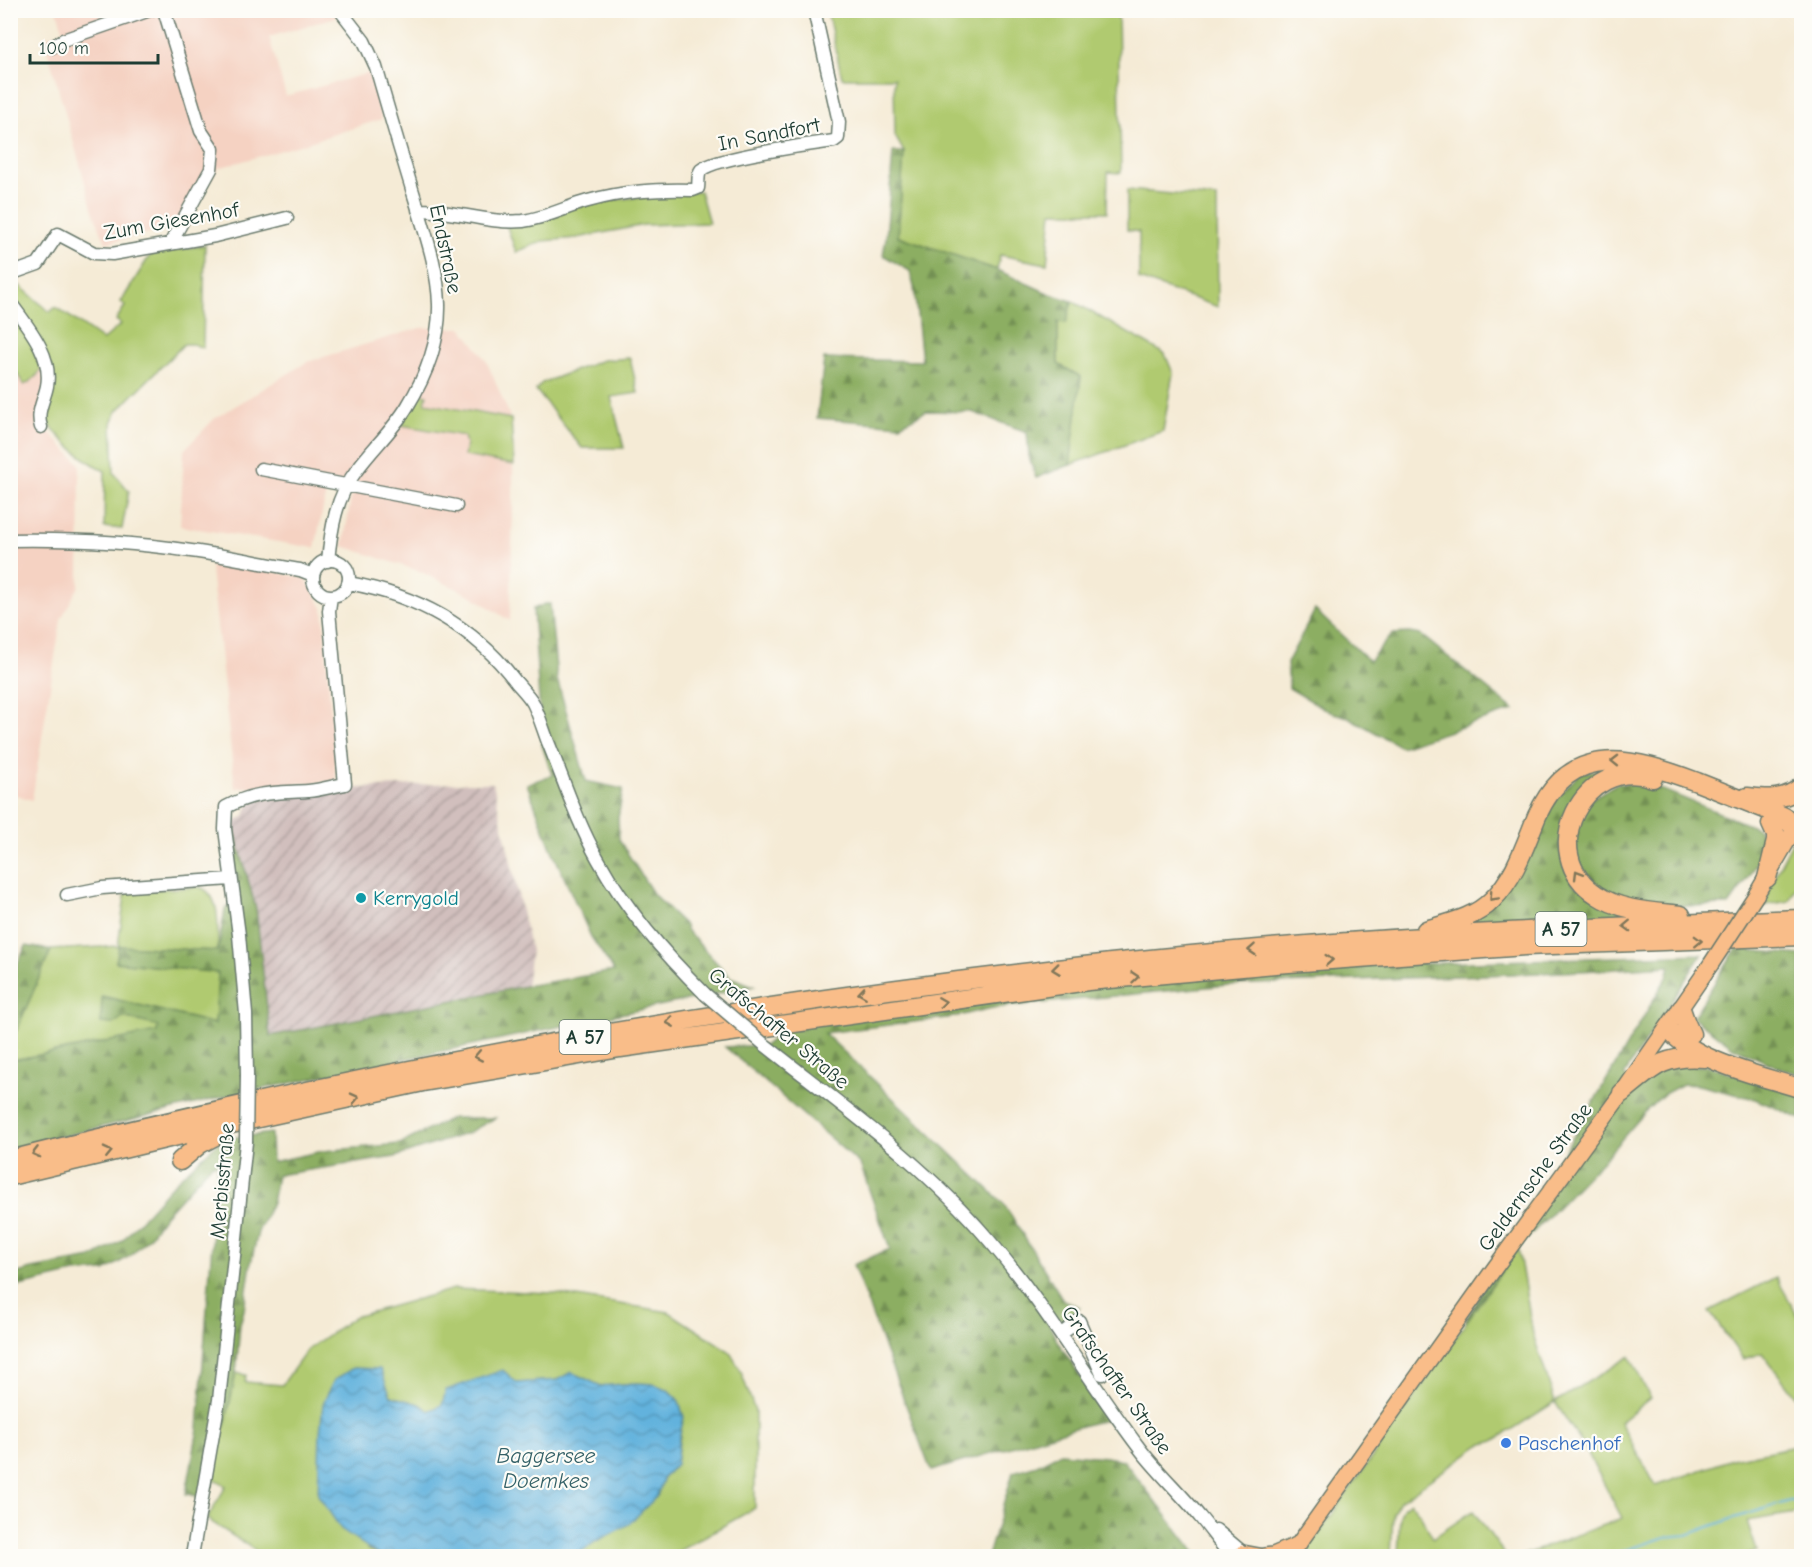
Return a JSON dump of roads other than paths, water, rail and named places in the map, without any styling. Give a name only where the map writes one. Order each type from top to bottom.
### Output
[{"type":"highway","points":[[1394,938],[1464,918],[1492,900],[1507,881],[1539,813],[1555,786],[1572,772],[1588,764],[1616,760],[1646,765],[1798,822]]},
{"type":"highway","points":[[1727,922],[1697,915],[1635,909],[1597,896],[1574,870],[1569,855],[1570,822],[1577,806],[1589,792],[1603,782],[1622,775],[1640,774],[1723,803],[1771,824],[1798,822]]},
{"type":"highway","points":[[1731,795],[1776,798],[1796,791],[1802,786]]},
{"type":"highway","points":[[1767,878],[1776,841],[1771,824]]},
{"type":"highway","name":"A 57","points":[[10,1160],[335,1084],[601,1034],[762,1007],[935,983],[1114,962],[1394,938],[1802,919]]},
{"type":"highway","name":"A 57","points":[[10,1176],[186,1134],[423,1082],[620,1048],[1088,981],[1275,964],[1525,946],[1802,936]]},
{"type":"highway","points":[[1745,939],[1762,945],[1802,947]]},
{"type":"highway","points":[[1682,1009],[1691,1034]]},
{"type":"highway","points":[[1668,1029],[1680,1029],[1723,1053],[1802,1082]]},
{"type":"highway","points":[[1668,1029],[1677,1040],[1709,1059]]},
{"type":"highway","points":[[1622,1093],[1654,1066],[1671,1059],[1694,1057],[1709,1059],[1802,1089]]},
{"type":"highway","points":[[180,1161],[214,1135],[298,1110]]},
{"type":"main road","name":"Geldernsche Straße","points":[[1294,1550],[1682,1009],[1767,878],[1798,822]]},
{"type":"main road","points":[[1240,1555],[1262,1557],[1294,1550]]},
{"type":"street","points":[[52,47],[63,39],[150,10]]},
{"type":"street","points":[[164,10],[201,132],[213,149],[211,169],[170,244]]},
{"type":"street","name":"Endstraße","points":[[328,561],[334,516],[347,485],[354,472],[405,410],[418,387],[434,343],[439,304],[430,249],[376,67],[364,41],[340,10]]},
{"type":"street","name":"In Sandfort","points":[[418,210],[445,211],[509,221],[531,219],[587,201],[633,192],[653,189],[693,190],[698,188],[698,174],[711,165],[834,141],[838,138],[839,122],[814,10]]},
{"type":"street","name":"Zum Giesenhof","points":[[10,274],[38,264],[58,234],[94,253],[112,254],[215,236],[287,219]]},
{"type":"street","points":[[10,302],[39,345],[47,367],[48,385],[39,415],[41,427]]},
{"type":"street","points":[[261,469],[456,506]]},
{"type":"street","points":[[10,540],[53,540],[191,550],[300,570],[313,575]]},
{"type":"street","points":[[328,561],[341,564],[348,576],[348,583],[342,592],[331,596],[317,590],[313,575],[318,565],[328,561]]},
{"type":"street","name":"Grafschafter Straße","points":[[348,583],[403,597],[429,608],[461,627],[488,649],[533,703],[568,793],[597,858],[632,913],[660,948],[705,994],[892,1146],[961,1209],[1038,1301],[1137,1446],[1159,1474],[1240,1555]]},
{"type":"street","name":"Merbisstraße","points":[[192,1557],[219,1400],[246,1142],[246,1014],[225,829],[226,807],[255,794],[311,791],[345,784],[329,611],[331,596]]},
{"type":"street","points":[[67,895],[102,888],[231,879]]},
{"type":"street","name":"Grafschafter Straße","points":[[1061,1334],[1079,1321],[1102,1374]]},
{"type":"water","name":"Baggersee Doemkes","points":[[353,1368],[380,1369],[391,1396],[419,1404],[429,1411],[442,1405],[446,1390],[503,1370],[517,1383],[558,1380],[571,1372],[601,1386],[654,1384],[668,1390],[678,1400],[684,1417],[676,1464],[664,1477],[657,1496],[629,1524],[595,1542],[575,1556],[380,1556],[341,1529],[318,1495],[323,1404],[334,1380]]},
{"type":"waterway","points":[[1609,1556],[1665,1537],[1687,1535],[1790,1501],[1802,1501]]},
{"type":"place","name":"Kerrygold","points":[[361,898]]},
{"type":"place","name":"Paschenhof","points":[[1506,1443]]}]
